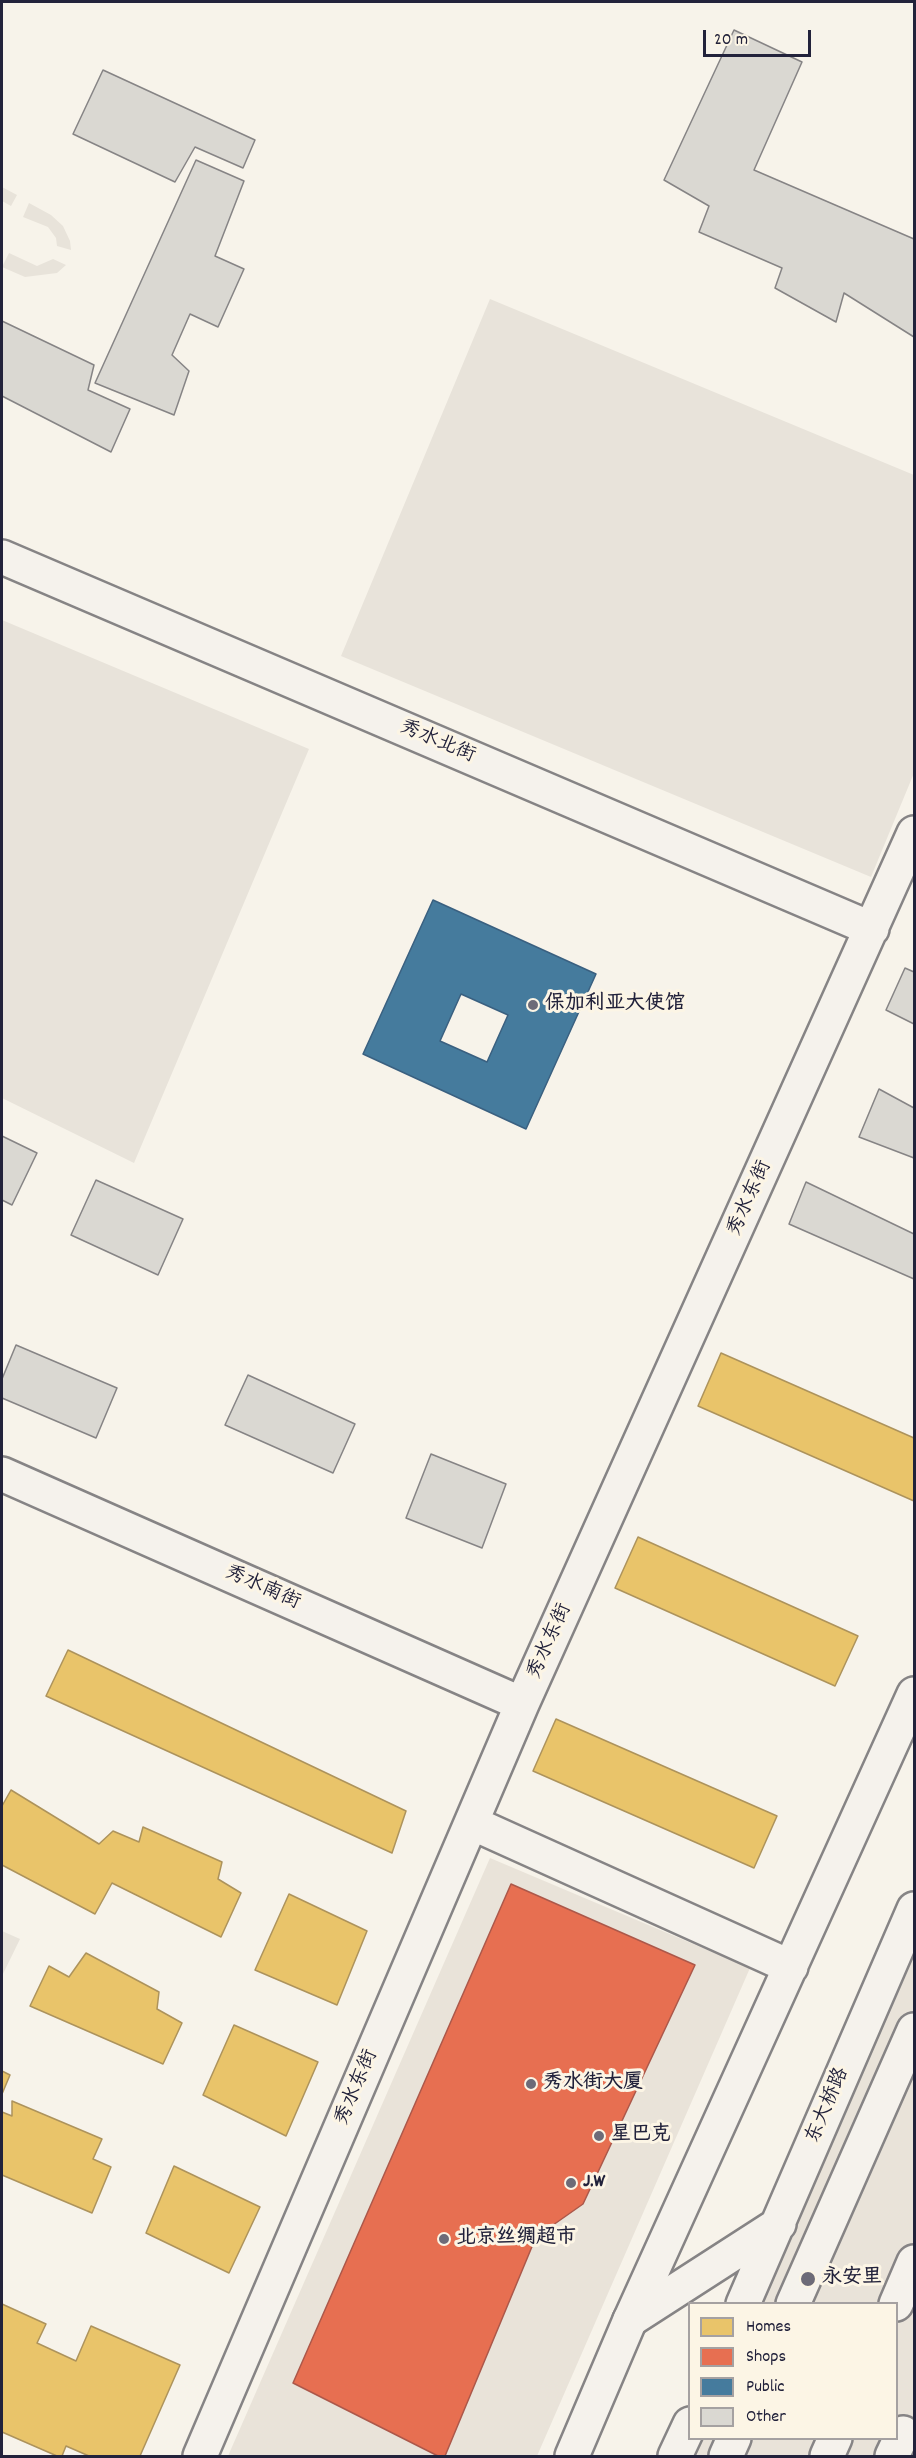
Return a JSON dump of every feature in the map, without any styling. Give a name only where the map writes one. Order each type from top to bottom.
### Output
[{"type":"street","name":"秀水北街","points":[[2,557],[872,929]]},
{"type":"street","name":"秀水东街","points":[[200,2457],[522,1704],[915,833]]},
{"type":"street","name":"秀水南街","points":[[2,1474],[522,1704]]},
{"type":"street","points":[[572,2457],[630,2320],[915,1694]]},
{"type":"street","points":[[472,1823],[791,1967]]},
{"type":"street","name":"东大桥路","points":[[744,2302],[915,1909]]},
{"type":"street","points":[[795,2302],[915,2030]]},
{"type":"street","points":[[630,2320],[779,2224]]},
{"type":"street","points":[[897,2302],[915,2262]]},
{"type":"street","points":[[675,2457],[688,2428]]},
{"type":"street","points":[[726,2457],[734,2440]]},
{"type":"street","points":[[827,2457],[835,2440]]},
{"type":"shaded area","points":[[2,187],[17,195],[11,206],[2,201]]},
{"type":"shaded area","points":[[29,203],[51,215],[63,226],[70,241],[71,250],[57,246],[56,238],[48,227],[23,217]]},
{"type":"shaded area","points":[[9,253],[37,266],[53,259],[66,265],[57,273],[25,277],[2,267]]},
{"type":"shaded area","points":[[490,299],[914,475],[914,773],[871,877],[341,656]]},
{"type":"shaded area","points":[[2,620],[309,749],[134,1163],[2,1098]]},
{"type":"shaded area","points":[[490,1858],[750,1968],[537,2456],[228,2456]]},
{"type":"shaded area","points":[[2,1931],[20,1939],[2,1976]]},
{"type":"shaded area","points":[[914,1939],[914,2456],[696,2456],[703,2440],[898,2440],[898,2302],[761,2302]]},
{"type":"building: Homes","points":[[721,1353],[914,1438],[914,1501],[698,1406]]},
{"type":"building: Homes","points":[[638,1537],[858,1636],[835,1686],[615,1588]]},
{"type":"building: Homes","points":[[68,1650],[406,1811],[392,1853],[46,1696]]},
{"type":"building: Homes","points":[[556,1719],[777,1816],[754,1868],[533,1771]]},
{"type":"building: Homes","points":[[11,1790],[99,1844],[113,1831],[139,1842],[143,1827],[222,1862],[218,1879],[241,1893],[221,1937],[112,1883],[95,1914],[2,1865],[2,1806]]},
{"type":"building: Homes","points":[[289,1894],[367,1931],[337,2005],[255,1970]]},
{"type":"building: Homes","points":[[86,1953],[159,1992],[157,2009],[182,2023],[163,2064],[30,2006],[49,1966],[69,1977]]},
{"type":"building: Homes","points":[[234,2025],[318,2062],[286,2136],[203,2095]]},
{"type":"building: Homes","points":[[2,2071],[10,2075],[2,2094]]},
{"type":"building: Homes","points":[[12,2101],[102,2139],[93,2159],[111,2167],[92,2213],[2,2175],[2,2112],[12,2116]]},
{"type":"building: Homes","points":[[174,2166],[260,2207],[229,2273],[146,2233]]},
{"type":"building: Homes","points":[[2,2304],[46,2324],[37,2343],[76,2361],[91,2326],[180,2365],[140,2456],[89,2456],[66,2446],[62,2456],[57,2456],[2,2432]]},
{"type":"building: Shops","name":"秀水街大厦","points":[[511,1884],[695,1965],[583,2204],[536,2237],[445,2456],[438,2456],[293,2383]]},
{"type":"building: Public","name":"保加利亚大使馆","points":[[433,900],[596,974],[526,1129],[363,1054]],"holes":[[[461,994],[508,1015],[487,1062],[440,1041]]]},
{"type":"building: Other","points":[[734,30],[802,62],[754,170],[914,239],[914,337],[844,293],[836,322],[775,288],[782,268],[699,232],[709,206],[664,180]]},
{"type":"building: Other","points":[[103,70],[255,140],[243,168],[195,147],[175,182],[73,134]]},
{"type":"building: Other","points":[[196,160],[244,181],[215,256],[244,269],[218,327],[190,314],[172,355],[189,371],[174,415],[95,383]]},
{"type":"building: Other","points":[[2,321],[94,365],[88,390],[130,409],[111,452],[2,396]]},
{"type":"building: Other","points":[[905,968],[914,972],[914,1024],[886,1010]]},
{"type":"building: Other","points":[[879,1089],[914,1108],[914,1158],[859,1137]]},
{"type":"building: Other","points":[[2,1136],[37,1153],[12,1205],[2,1200]]},
{"type":"building: Other","points":[[96,1180],[183,1219],[158,1275],[71,1235]]},
{"type":"building: Other","points":[[806,1182],[914,1234],[914,1279],[789,1224]]},
{"type":"building: Other","points":[[16,1345],[117,1388],[96,1438],[2,1398],[2,1379]]},
{"type":"building: Other","points":[[248,1375],[355,1424],[333,1473],[225,1425]]},
{"type":"building: Other","points":[[431,1454],[506,1484],[482,1548],[406,1518]]},
{"type":"place","name":"保加利亚大使馆","points":[[533,1005]]},
{"type":"place","name":"秀水街大厦","points":[[531,2084]]},
{"type":"place","name":"星巴克","points":[[599,2136]]},
{"type":"place","name":"J.W","points":[[571,2183]]},
{"type":"place","name":"北京丝绸超市","points":[[444,2239]]},
{"type":"place","name":"永安里","points":[[808,2279]]}]
